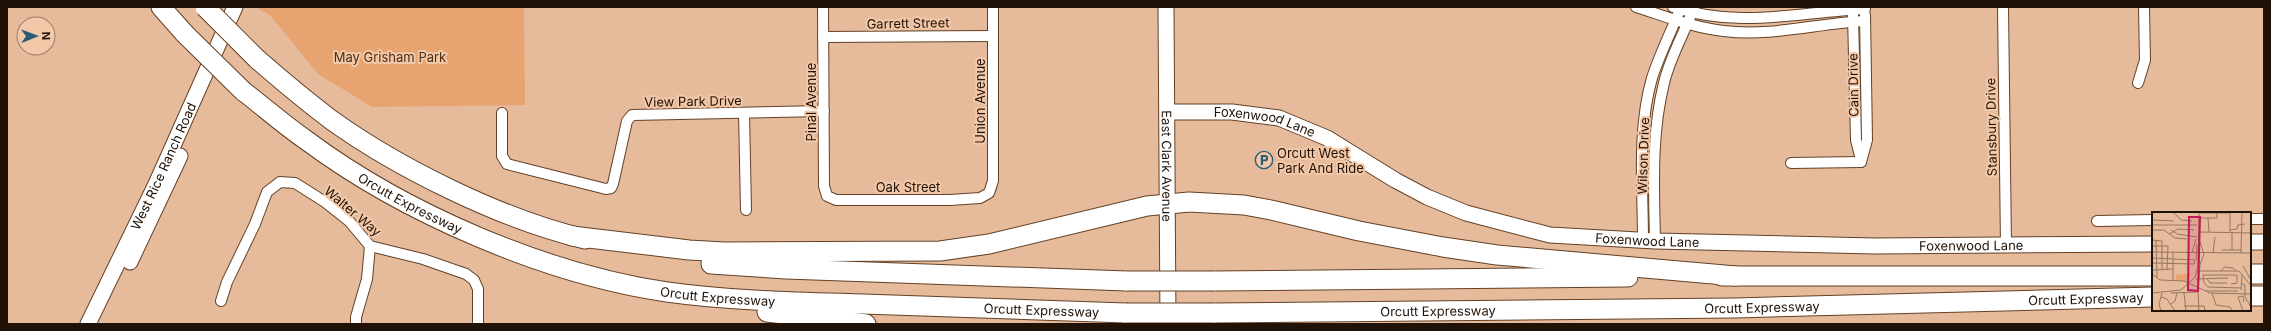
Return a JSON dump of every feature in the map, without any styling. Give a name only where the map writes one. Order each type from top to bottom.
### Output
[{"type":"highway","name":"Orcutt Expressway","points":[[161,7],[185,34],[243,91],[307,141],[342,165],[438,219],[502,246],[606,279],[666,292],[747,300],[1126,313],[1735,308],[2152,297]]},
{"type":"highway","name":"Orcutt Expressway","points":[[205,7],[257,59],[331,120],[376,148],[463,194],[506,213],[572,236],[658,257],[715,264],[786,269],[1127,281],[1736,276],[2152,276]]},
{"type":"highway","points":[[572,236],[689,250],[724,252],[940,250],[989,244],[1168,203],[1244,205],[1435,246],[1497,255],[1736,276]]},
{"type":"highway","points":[[2251,274],[2264,274]]},
{"type":"highway","points":[[666,292],[747,310],[866,324]]},
{"type":"highway","points":[[2251,296],[2264,296]]},
{"type":"highway","points":[[1551,324],[1735,308]]},
{"type":"main road","name":"West Rice Ranch Road","points":[[88,324],[156,184],[235,7]]},
{"type":"main road","name":"West Rice Ranch Road","points":[[98,324],[165,189],[245,7]]},
{"type":"main road","name":"East Clark Avenue","points":[[1166,7],[1168,112],[1168,324]]},
{"type":"main road","name":"Foxenwood Lane","points":[[1168,112],[1232,112],[1280,118],[1327,138],[1395,180],[1427,197],[1466,213],[1550,235],[1649,241],[2006,246],[2152,244]]},
{"type":"main road","points":[[2251,242],[2264,242]]},
{"type":"street","name":"Pinal Avenue","points":[[823,7],[824,186],[827,196]]},
{"type":"street","name":"Union Avenue","points":[[989,194],[993,181],[993,7]]},
{"type":"street","points":[[1636,7],[1688,23],[1726,31],[1752,32],[1865,21]]},
{"type":"street","name":"Stansbury Drive","points":[[2003,7],[2006,246]]},
{"type":"street","points":[[2138,83],[2145,60],[2144,7]]},
{"type":"street","points":[[1678,8],[1694,10],[1706,16],[1754,20],[1853,8],[1865,8]]},
{"type":"street","name":"Wilson Drive","points":[[1649,241],[1642,144],[1646,108],[1652,77],[1676,19],[1678,8]]},
{"type":"street","name":"Cain Drive","points":[[1853,8],[1856,140],[1862,162]]},
{"type":"street","name":"Cain Drive","points":[[1862,162],[1867,140],[1865,8]]},
{"type":"street","name":"Wilson Drive","points":[[1649,241],[1654,148],[1658,109],[1664,81],[1694,10]]},
{"type":"street","name":"Garrett Street","points":[[823,37],[993,36]]},
{"type":"street","name":"View Park Drive","points":[[502,112],[502,156],[507,164],[606,189],[611,188],[613,184],[627,121],[632,115],[824,111]]},
{"type":"street","points":[[744,113],[746,210]]},
{"type":"street","points":[[1791,163],[1862,162]]},
{"type":"street","name":"Walter Way","points":[[221,301],[227,282],[256,224],[267,192],[280,182],[295,183],[325,202],[349,221],[370,246],[423,259],[466,274],[474,280],[478,289],[478,324]]},
{"type":"street","name":"Oak Street","points":[[827,196],[836,200],[950,200],[980,198],[989,194]]},
{"type":"street","points":[[2251,219],[2264,219]]},
{"type":"street","points":[[2096,221],[2152,220]]},
{"type":"street","points":[[356,324],[356,317],[367,279],[370,246]]},
{"type":"green space","name":"May Grisham Park","points":[[255,7],[524,7],[525,105],[372,107],[318,74],[270,15]]},
{"type":"place","name":"Orcutt West Park And Ride","points":[[1264,160]]}]
